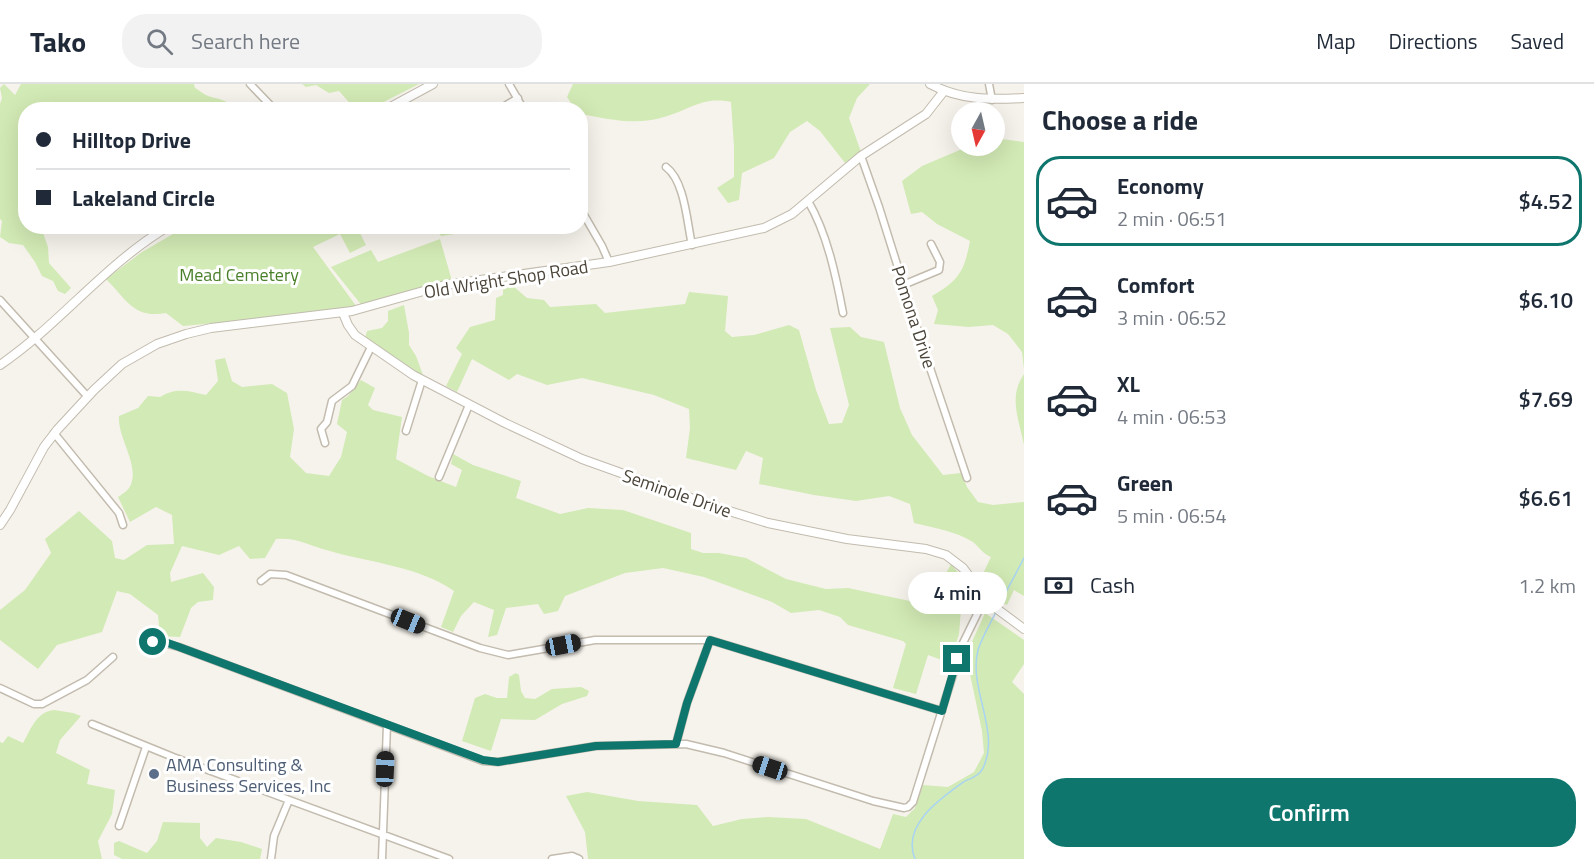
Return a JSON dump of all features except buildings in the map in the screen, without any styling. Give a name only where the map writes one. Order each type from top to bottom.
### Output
[{"type":"street","points":[[250,84],[267,102]]},
{"type":"street","points":[[400,102],[433,84]]},
{"type":"street","points":[[509,84],[520,102]]},
{"type":"street","points":[[930,84],[966,98],[992,100],[1024,98]]},
{"type":"street","points":[[989,84],[992,100]]},
{"type":"street","name":"Old Wright Shop Road","points":[[0,525],[54,433],[109,376],[132,357],[173,338],[221,327],[343,313],[445,285],[609,262],[746,233],[773,225],[792,214],[861,156],[926,114],[944,91]]},
{"type":"street","points":[[511,102],[518,98]]},
{"type":"street","name":"Pomona Drive","points":[[861,156],[967,478]]},
{"type":"street","points":[[666,167],[678,182],[692,245]]},
{"type":"street","points":[[808,201],[817,217],[824,239],[843,313]]},
{"type":"street","points":[[588,222],[609,262]]},
{"type":"street","points":[[0,365],[34,338],[115,264],[158,234]]},
{"type":"street","points":[[903,285],[939,270],[940,262],[931,244]]},
{"type":"street","points":[[0,300],[88,397]]},
{"type":"street","name":"Seminole Drive","points":[[343,313],[351,330],[371,347],[422,380],[582,459],[741,515],[847,539],[936,551],[957,562],[985,598],[1024,630]]},
{"type":"street","points":[[325,442],[321,429],[328,419],[330,404],[335,397],[352,386],[371,347]]},
{"type":"street","points":[[406,431],[422,380]]},
{"type":"street","points":[[439,477],[469,405]]},
{"type":"street","points":[[54,433],[119,513],[123,525]]},
{"type":"street","points":[[261,581],[270,574],[286,574],[501,654],[595,640],[710,640],[942,711]]},
{"type":"street","points":[[146,645],[159,642],[172,645],[490,762],[596,746],[676,744],[710,749],[900,808],[907,807],[912,802],[963,644],[985,598]]},
{"type":"street","points":[[676,744],[687,703],[710,640]]},
{"type":"street","points":[[0,687],[34,704],[42,704],[87,680],[113,657]]},
{"type":"street","points":[[92,724],[146,747],[449,859]]},
{"type":"street","points":[[382,859],[387,725]]},
{"type":"street","points":[[119,826],[146,747]]},
{"type":"street","points":[[271,859],[274,836],[290,800]]},
{"type":"street","points":[[552,859],[572,856],[579,859]]},
{"type":"green space","points":[[4,84],[15,95],[21,84],[194,84],[195,88],[208,96],[226,102],[18,102],[18,234],[43,234],[48,247],[49,263],[71,288],[65,294],[58,291],[53,281],[42,276],[23,245],[9,243],[0,237],[2,221],[0,219],[0,104],[2,98],[0,88]]},
{"type":"green space","points":[[302,84],[419,84],[384,102],[349,102],[339,91],[329,93],[316,85],[306,87]]},
{"type":"green space","points":[[573,84],[870,84],[857,98],[849,118],[861,152],[845,163],[820,131],[807,121],[790,132],[774,158],[742,173],[739,200],[728,203],[717,188],[734,177],[731,102],[704,102],[654,120],[622,121],[588,115],[588,102],[570,102],[567,97]]},
{"type":"green space","points":[[1005,139],[1024,142],[1024,369],[1022,352],[1008,334],[993,325],[969,327],[934,324],[938,310],[932,296],[959,274],[970,241],[937,224],[922,212],[911,214],[902,181],[922,166],[951,154],[951,156],[1005,156]]},
{"type":"green space","name":"Mead Cemetery","points":[[173,234],[340,234],[313,247],[357,307],[303,315],[183,326],[166,313],[155,314],[138,310],[126,301],[106,279],[142,252]]},
{"type":"green space","name":"Mead Cemetery","points":[[340,234],[360,234],[366,245],[350,253]]},
{"type":"green space","points":[[440,239],[452,281],[363,307],[331,267],[371,250],[378,262]]},
{"type":"green space","points":[[513,286],[527,298],[544,300],[550,307],[596,304],[605,313],[685,304],[689,292],[728,296],[725,331],[732,337],[754,335],[789,325],[799,330],[816,390],[829,424],[842,423],[849,405],[830,328],[850,327],[861,337],[884,342],[900,408],[912,435],[943,475],[961,473],[967,487],[978,502],[993,505],[1024,502],[1024,596],[1014,590],[1007,605],[996,600],[980,580],[991,557],[966,538],[914,523],[910,504],[889,496],[856,501],[759,484],[763,458],[746,451],[736,470],[686,458],[690,428],[689,409],[654,395],[582,378],[547,385],[517,374],[509,380],[472,359],[457,392],[446,386],[462,354],[456,348],[470,327],[495,320],[496,298],[503,295],[503,287]]},
{"type":"green space","points":[[404,305],[409,345],[423,375],[418,374],[365,338],[367,331],[382,328],[388,321],[388,311]]},
{"type":"green space","points":[[225,358],[232,381],[242,387],[272,384],[287,393],[294,429],[290,457],[306,473],[329,476],[341,457],[347,432],[337,424],[342,400],[361,380],[375,388],[368,405],[373,410],[402,417],[396,459],[428,476],[456,487],[462,470],[451,464],[453,454],[473,465],[521,481],[516,498],[560,514],[588,508],[623,510],[691,533],[691,549],[703,553],[719,553],[746,558],[786,579],[826,589],[848,588],[929,605],[951,564],[968,585],[969,597],[961,610],[959,634],[950,663],[928,655],[916,694],[893,688],[906,644],[903,641],[848,625],[840,617],[819,610],[791,613],[772,602],[704,577],[663,568],[625,573],[565,596],[558,611],[544,614],[538,604],[506,608],[497,635],[488,637],[494,610],[474,602],[461,616],[453,632],[441,627],[454,591],[440,583],[394,566],[297,541],[276,539],[265,558],[250,559],[239,546],[219,555],[182,546],[170,573],[171,582],[203,573],[214,587],[213,600],[198,602],[191,608],[180,637],[160,636],[158,615],[130,594],[117,591],[102,632],[57,645],[38,669],[0,640],[0,610],[25,590],[51,553],[45,539],[79,511],[112,541],[115,558],[124,560],[147,545],[174,544],[172,515],[156,507],[130,522],[118,497],[129,488],[133,471],[119,425],[119,416],[138,408],[148,396],[160,397],[171,392],[182,391],[206,395],[218,381],[215,360]]},
{"type":"green space","points":[[1024,374],[1024,445],[1016,400],[1019,383]]},
{"type":"green space","points":[[985,613],[1024,640],[1024,664],[1012,682],[1024,694],[1024,859],[588,859],[585,832],[566,796],[587,792],[638,801],[697,805],[713,826],[742,819],[768,817],[806,819],[880,849],[893,814],[906,817],[915,808],[923,785],[948,787],[974,772],[984,753],[982,731],[966,655]]},
{"type":"green space","points":[[516,673],[519,675],[521,691],[525,698],[535,699],[552,689],[581,687],[589,691],[587,696],[562,704],[535,720],[501,719],[491,751],[462,741],[475,698],[485,694],[507,698],[509,677]]},
{"type":"green space","points":[[54,710],[81,716],[60,740],[56,753],[90,770],[87,784],[115,790],[112,814],[98,841],[102,859],[0,859],[0,742],[3,743],[8,736],[23,743],[38,718]]},
{"type":"green space","points":[[163,822],[200,823],[200,838],[207,847],[216,838],[241,842],[262,849],[260,859],[122,859],[114,855],[114,843],[119,841],[147,853],[157,841]]},
{"type":"waterway","points":[[999,605],[1024,558]]},
{"type":"waterway","points":[[915,859],[912,847],[918,824],[935,804],[978,774],[988,754],[987,725],[976,665],[978,650],[996,612]]},
{"type":"place","name":"AMA Consulting & Business Services, Inc","points":[[154,774]]},
{"type":"route","points":[[153,642],[165,642],[490,762],[596,746],[676,744],[687,703],[710,640],[942,711],[957,659]]}]
